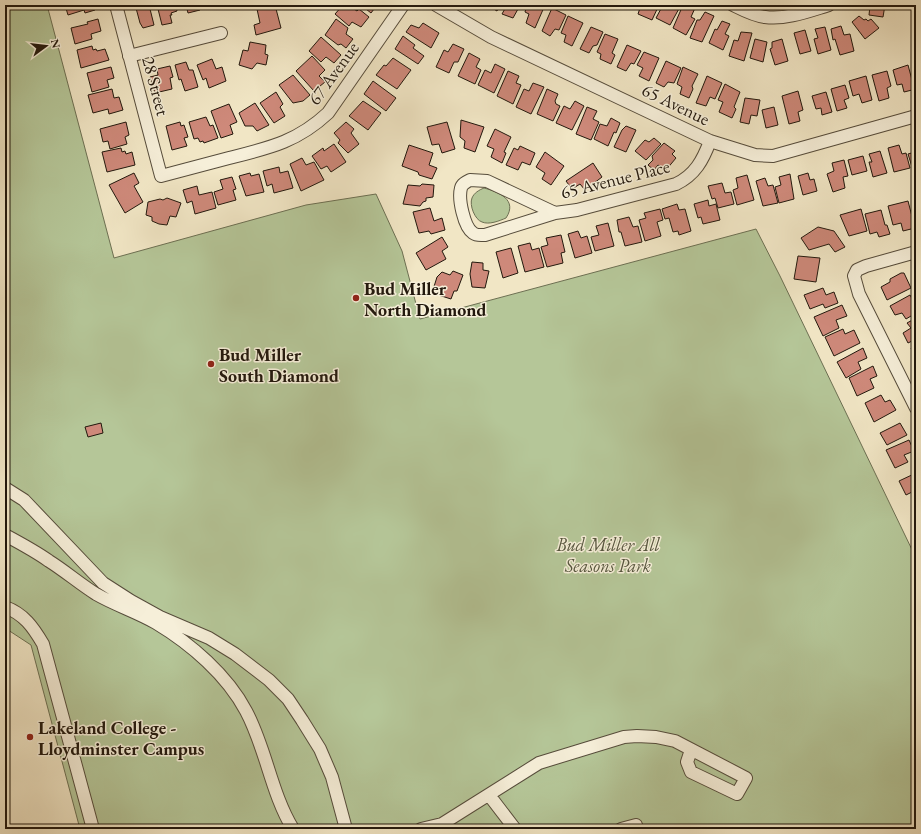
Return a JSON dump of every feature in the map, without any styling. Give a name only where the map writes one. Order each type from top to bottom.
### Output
[{"type":"street","name":"28 Street","points":[[116,5],[161,176]]},
{"type":"street","name":"67 Avenue","points":[[161,176],[274,147],[301,134],[328,113],[403,5]]},
{"type":"street","name":"65 Avenue","points":[[436,5],[491,37],[710,141],[756,155],[773,156],[916,116]]},
{"type":"street","points":[[733,5],[763,17],[776,18],[801,13],[828,5]]},
{"type":"street","points":[[129,56],[221,33]]},
{"type":"street","name":"65 Avenue Place","points":[[555,213],[487,181],[470,180],[465,182],[461,189],[460,203],[466,223],[472,232],[478,236],[485,235],[555,213],[577,210],[676,184],[685,180],[693,173],[703,160],[710,141]]},
{"type":"street","points":[[916,252],[866,266],[857,270],[854,276],[858,294],[916,408]]},
{"type":"street","points":[[5,488],[24,500],[103,583],[160,617],[209,638],[235,654],[269,680],[288,699],[320,749],[332,777],[346,829]]},
{"type":"street","points":[[5,535],[49,561],[96,594],[156,623],[183,641],[210,665],[228,685],[246,711],[260,742],[277,794],[293,829]]},
{"type":"street","points":[[5,607],[23,616],[34,628],[43,644],[93,829]]},
{"type":"street","points":[[421,829],[442,824],[539,763],[624,737],[656,737],[675,741],[746,778],[737,794],[691,772],[687,762],[691,750]]},
{"type":"street","points":[[489,795],[515,829]]},
{"type":"street","points":[[621,829],[636,825],[637,829]]},
{"type":"green space","name":"Bud Miller All Seasons Park","points":[[5,5],[47,5],[114,258],[306,205],[376,194],[402,251],[420,319],[756,229],[916,558],[916,829],[80,829],[31,645],[5,628]]},
{"type":"green space","points":[[484,188],[501,195],[508,202],[510,206],[506,218],[491,223],[479,221],[472,208],[471,201],[475,193]]},
{"type":"building","points":[[65,5],[94,5],[95,10],[85,13],[84,10],[68,15]]},
{"type":"building","points":[[137,5],[149,5],[154,25],[143,28],[136,8]]},
{"type":"building","points":[[157,5],[176,5],[177,11],[171,13],[172,15],[170,15],[172,23],[162,25]]},
{"type":"building","points":[[186,5],[199,5],[200,10],[188,13]]},
{"type":"building","points":[[275,5],[281,28],[256,35],[254,25],[260,23],[257,9]]},
{"type":"building","points":[[343,5],[348,5],[357,11],[359,9],[369,17],[361,27],[352,22],[349,26],[335,14]]},
{"type":"building","points":[[361,5],[377,5],[371,13]]},
{"type":"building","points":[[487,5],[500,5],[497,11]]},
{"type":"building","points":[[507,5],[524,5],[523,8],[518,9],[513,18],[502,14]]},
{"type":"building","points":[[527,5],[545,5],[535,28],[526,23],[529,14],[525,12]]},
{"type":"building","points":[[641,5],[659,5],[652,20],[638,14]]},
{"type":"building","points":[[663,5],[681,5],[670,25],[656,18]]},
{"type":"building","points":[[683,5],[688,5],[695,8],[691,17],[695,19],[686,35],[673,28]]},
{"type":"building","points":[[864,5],[885,5],[883,17],[869,15],[870,6]]},
{"type":"building","points":[[552,8],[566,15],[559,30],[555,29],[550,36],[542,31]]},
{"type":"building","points":[[705,12],[714,16],[702,42],[690,38],[697,20],[700,20]]},
{"type":"building","points":[[568,16],[583,23],[572,46],[564,42],[566,35],[561,33]]},
{"type":"building","points":[[859,16],[868,21],[871,19],[879,28],[865,39],[852,22]]},
{"type":"building","points":[[98,19],[101,31],[91,34],[92,39],[75,44],[71,28],[88,24],[87,22]]},
{"type":"building","points":[[336,19],[348,28],[346,34],[353,39],[346,48],[341,44],[338,45],[325,35]]},
{"type":"building","points":[[722,21],[730,24],[725,34],[729,36],[723,50],[709,43],[715,29],[717,30]]},
{"type":"building","points":[[423,23],[439,33],[431,48],[406,32],[411,25],[419,28]]},
{"type":"building","points":[[841,26],[844,35],[850,34],[854,51],[840,55],[835,39],[833,40],[831,29]]},
{"type":"building","points":[[591,27],[603,32],[597,45],[593,46],[589,53],[580,49]]},
{"type":"building","points":[[825,27],[831,50],[818,54],[814,39],[818,38],[815,29]]},
{"type":"building","points":[[805,30],[811,51],[800,54],[794,33]]},
{"type":"building","points":[[741,32],[752,33],[744,61],[729,56],[734,40],[738,41]]},
{"type":"building","points":[[605,34],[618,39],[612,53],[615,55],[611,64],[600,59],[601,54],[597,52]]},
{"type":"building","points":[[403,36],[415,45],[413,48],[424,56],[418,64],[395,49]]},
{"type":"building","points":[[321,37],[341,55],[334,63],[326,57],[321,62],[309,51]]},
{"type":"building","points":[[755,39],[767,42],[763,62],[750,58]]},
{"type":"building","points":[[782,39],[788,61],[775,65],[770,49],[772,48],[772,42]]},
{"type":"building","points":[[250,42],[266,45],[265,54],[268,55],[266,65],[257,63],[252,69],[239,65],[243,50],[248,51]]},
{"type":"building","points":[[453,44],[464,49],[458,62],[454,62],[449,73],[436,67],[444,50],[448,52]]},
{"type":"building","points":[[627,45],[641,51],[634,64],[631,63],[626,71],[617,67]]},
{"type":"building","points":[[92,46],[93,50],[96,49],[97,51],[105,49],[109,60],[81,68],[77,50]]},
{"type":"building","points":[[644,52],[659,58],[649,81],[639,76],[643,68],[637,65]]},
{"type":"building","points":[[469,53],[480,59],[476,67],[481,70],[475,84],[458,76]]},
{"type":"building","points":[[312,56],[325,70],[319,76],[325,82],[314,91],[296,71]]},
{"type":"building","points":[[393,58],[411,70],[397,89],[376,75],[384,65],[386,66]]},
{"type":"building","points":[[212,59],[216,69],[222,67],[226,81],[209,88],[206,78],[203,80],[197,65]]},
{"type":"building","points":[[666,61],[681,68],[674,83],[668,82],[664,87],[656,83]]},
{"type":"building","points":[[186,62],[189,70],[193,70],[198,87],[185,91],[181,79],[179,80],[175,65]]},
{"type":"building","points":[[495,64],[505,69],[494,93],[478,85],[485,70],[491,73]]},
{"type":"building","points":[[913,64],[916,64],[916,75]]},
{"type":"building","points":[[908,65],[916,89],[904,92],[902,84],[897,85],[893,70]]},
{"type":"building","points":[[170,66],[173,77],[170,78],[172,89],[155,93],[150,77],[158,75],[157,69]]},
{"type":"building","points":[[111,67],[114,78],[107,80],[109,87],[92,92],[87,73]]},
{"type":"building","points":[[683,67],[698,74],[692,86],[693,89],[689,98],[680,94],[682,87],[677,84]]},
{"type":"building","points":[[508,71],[519,76],[516,83],[521,85],[513,104],[497,96]]},
{"type":"building","points":[[887,71],[891,86],[887,88],[889,98],[879,101],[872,75]]},
{"type":"building","points":[[293,75],[310,95],[303,101],[293,103],[279,85]]},
{"type":"building","points":[[707,76],[722,83],[715,99],[710,97],[706,106],[696,103]]},
{"type":"building","points":[[866,76],[872,100],[862,103],[859,94],[853,96],[849,81]]},
{"type":"building","points":[[373,81],[396,98],[386,111],[364,94]]},
{"type":"building","points":[[533,83],[544,87],[531,114],[516,107],[524,89],[529,91]]},
{"type":"building","points":[[725,84],[740,92],[734,107],[736,109],[732,118],[719,112],[723,102],[718,100]]},
{"type":"building","points":[[845,85],[849,98],[844,100],[847,108],[837,111],[831,89]]},
{"type":"building","points":[[112,89],[114,98],[119,97],[123,110],[109,114],[108,109],[93,113],[88,95]]},
{"type":"building","points":[[547,89],[558,94],[555,101],[556,104],[560,106],[553,121],[537,114]]},
{"type":"building","points":[[798,91],[803,110],[798,112],[800,121],[789,124],[782,96]]},
{"type":"building","points":[[276,92],[283,104],[280,107],[285,116],[274,123],[260,103]]},
{"type":"building","points":[[826,92],[832,112],[822,115],[821,108],[816,109],[812,96]]},
{"type":"building","points":[[745,98],[760,100],[757,116],[751,115],[749,124],[740,122]]},
{"type":"building","points":[[363,101],[381,113],[368,130],[349,116]]},
{"type":"building","points":[[575,101],[584,106],[572,130],[556,123],[564,106],[570,109]]},
{"type":"building","points":[[255,103],[269,125],[257,131],[253,126],[245,126],[239,113]]},
{"type":"building","points":[[229,104],[237,122],[230,125],[233,134],[221,138],[211,111]]},
{"type":"building","points":[[587,107],[597,111],[593,119],[599,122],[591,140],[576,134]]},
{"type":"building","points":[[774,107],[778,125],[766,128],[762,110]]},
{"type":"building","points":[[206,117],[210,126],[213,125],[218,138],[204,143],[203,141],[200,142],[198,138],[194,139],[189,122]]},
{"type":"building","points":[[611,118],[620,123],[608,146],[594,139],[600,124],[607,126]]},
{"type":"building","points":[[461,120],[484,127],[475,152],[464,148],[465,141],[460,137]]},
{"type":"building","points":[[126,122],[129,135],[125,137],[127,144],[110,149],[108,141],[103,142],[100,129]]},
{"type":"building","points":[[180,122],[181,126],[184,125],[188,137],[184,138],[187,146],[172,150],[166,126]]},
{"type":"building","points":[[346,122],[354,129],[351,133],[359,144],[348,153],[338,143],[340,140],[334,133]]},
{"type":"building","points":[[447,122],[455,149],[442,153],[439,144],[432,145],[427,127]]},
{"type":"building","points":[[626,126],[636,130],[626,152],[614,147],[622,130]]},
{"type":"building","points":[[495,129],[511,137],[504,152],[506,153],[502,163],[491,157],[494,149],[487,146]]},
{"type":"building","points":[[654,138],[661,144],[646,160],[635,151],[645,140],[649,142]]},
{"type":"building","points":[[916,140],[916,166],[912,167],[908,154],[915,152],[912,141]]},
{"type":"building","points":[[664,143],[675,151],[672,154],[676,158],[666,170],[658,165],[654,170],[648,165],[653,160],[652,156]]},
{"type":"building","points":[[334,144],[346,162],[331,172],[327,166],[321,169],[312,156],[323,148],[324,151]]},
{"type":"building","points":[[409,145],[433,153],[429,165],[437,168],[432,179],[419,175],[418,172],[402,166]]},
{"type":"building","points":[[899,145],[902,154],[906,153],[910,168],[894,172],[888,148]]},
{"type":"building","points":[[520,146],[535,153],[530,165],[522,162],[518,170],[506,165],[514,148],[518,150]]},
{"type":"building","points":[[121,148],[122,152],[125,151],[126,154],[132,152],[135,165],[107,172],[102,152]]},
{"type":"building","points":[[880,151],[887,173],[873,177],[869,162],[872,162],[869,154]]},
{"type":"building","points":[[545,152],[564,166],[551,185],[542,179],[545,173],[536,167]]},
{"type":"building","points":[[863,156],[867,171],[852,175],[848,160]]},
{"type":"building","points":[[302,158],[306,165],[314,162],[324,180],[301,191],[290,164]]},
{"type":"building","points":[[844,160],[848,176],[843,177],[845,188],[833,192],[827,174],[834,171],[832,163]]},
{"type":"building","points":[[593,163],[602,177],[585,190],[580,184],[572,189],[566,181]]},
{"type":"building","points":[[279,167],[280,173],[288,171],[293,188],[274,193],[272,184],[267,186],[263,171]]},
{"type":"building","points":[[134,173],[139,183],[134,186],[143,202],[125,213],[109,185]]},
{"type":"building","points":[[250,173],[251,176],[259,174],[264,192],[246,196],[239,176]]},
{"type":"building","points":[[808,173],[810,180],[814,179],[817,191],[803,195],[798,176]]},
{"type":"building","points":[[790,174],[794,199],[779,203],[775,187],[781,185],[779,177]]},
{"type":"building","points":[[747,175],[754,200],[737,205],[733,190],[738,188],[736,178]]},
{"type":"building","points":[[232,177],[236,189],[233,190],[236,200],[218,205],[214,192],[223,189],[220,180]]},
{"type":"building","points":[[765,178],[768,186],[773,185],[778,203],[763,206],[756,181]]},
{"type":"building","points":[[722,183],[725,193],[731,192],[734,204],[718,208],[715,198],[712,199],[708,186]]},
{"type":"building","points":[[422,184],[434,185],[433,197],[426,198],[426,201],[420,206],[403,204],[408,185],[420,186]]},
{"type":"building","points":[[197,186],[199,195],[212,192],[216,208],[195,214],[192,201],[187,203],[183,190]]},
{"type":"building","points":[[167,198],[181,203],[176,217],[170,216],[167,225],[152,221],[152,217],[146,215],[148,202]]},
{"type":"building","points":[[708,200],[709,206],[716,204],[720,220],[703,224],[701,217],[698,218],[694,204]]},
{"type":"building","points":[[908,201],[915,228],[903,231],[901,223],[893,225],[888,206]]},
{"type":"building","points":[[677,204],[679,210],[685,209],[691,231],[679,235],[678,231],[673,232],[669,218],[665,219],[662,209]]},
{"type":"building","points":[[430,208],[434,221],[442,218],[445,230],[431,234],[429,231],[419,233],[413,212]]},
{"type":"building","points":[[660,209],[663,220],[657,222],[661,236],[645,241],[639,220],[646,218],[644,213]]},
{"type":"building","points":[[861,209],[867,231],[849,236],[840,215]]},
{"type":"building","points":[[881,210],[885,225],[887,225],[890,234],[879,237],[877,232],[870,234],[865,214]]},
{"type":"building","points":[[629,217],[633,227],[638,226],[642,242],[625,246],[621,232],[619,232],[617,220]]},
{"type":"building","points":[[608,223],[614,246],[595,251],[591,237],[599,235],[596,226]]},
{"type":"building","points":[[818,227],[834,231],[845,247],[835,252],[829,244],[809,250],[801,238]]},
{"type":"building","points":[[578,231],[581,238],[587,236],[592,253],[575,258],[568,234]]},
{"type":"building","points":[[561,235],[565,252],[561,253],[563,263],[547,267],[541,247],[548,245],[546,238]]},
{"type":"building","points":[[442,237],[448,247],[442,251],[446,259],[426,270],[416,253]]},
{"type":"building","points":[[530,243],[532,250],[539,248],[544,267],[525,272],[518,246]]},
{"type":"building","points":[[511,248],[518,273],[503,278],[496,252]]},
{"type":"building","points":[[798,256],[820,258],[816,282],[794,279]]},
{"type":"building","points":[[472,262],[483,263],[483,270],[489,271],[485,288],[472,287],[470,274]]},
{"type":"building","points":[[453,271],[463,275],[457,291],[454,291],[451,299],[432,293],[437,277],[442,272],[450,275]]},
{"type":"building","points":[[904,273],[911,288],[887,300],[881,287],[890,282],[890,279]]},
{"type":"building","points":[[823,288],[826,295],[834,292],[838,303],[825,308],[823,304],[810,309],[804,295]]},
{"type":"building","points":[[910,295],[916,306],[916,313],[906,319],[902,313],[895,315],[890,306]]},
{"type":"building","points":[[842,305],[847,316],[836,320],[839,328],[823,336],[814,317]]},
{"type":"building","points":[[916,318],[916,339],[908,343],[903,333],[911,328],[907,323]]},
{"type":"building","points":[[843,329],[845,334],[854,330],[860,343],[834,356],[825,337]]},
{"type":"building","points":[[916,345],[916,355],[915,356],[911,348]]},
{"type":"building","points":[[863,348],[867,358],[858,362],[861,369],[846,378],[837,362]]},
{"type":"building","points":[[873,366],[877,376],[870,379],[874,388],[857,396],[849,378]]},
{"type":"building","points":[[881,395],[885,402],[890,400],[896,410],[874,422],[865,403]]},
{"type":"building","points":[[101,423],[103,433],[88,437],[85,427]]},
{"type":"building","points":[[900,423],[907,435],[887,445],[880,433]]},
{"type":"building","points":[[909,440],[914,451],[904,455],[908,462],[895,468],[886,450]]},
{"type":"building","points":[[916,473],[916,490],[906,495],[899,481]]},
{"type":"place","name":"Bud Miller North Diamond","points":[[356,298]]},
{"type":"place","name":"Bud Miller South Diamond","points":[[211,364]]},
{"type":"place","name":"Lakeland College - Lloydminster Campus","points":[[30,737]]}]
